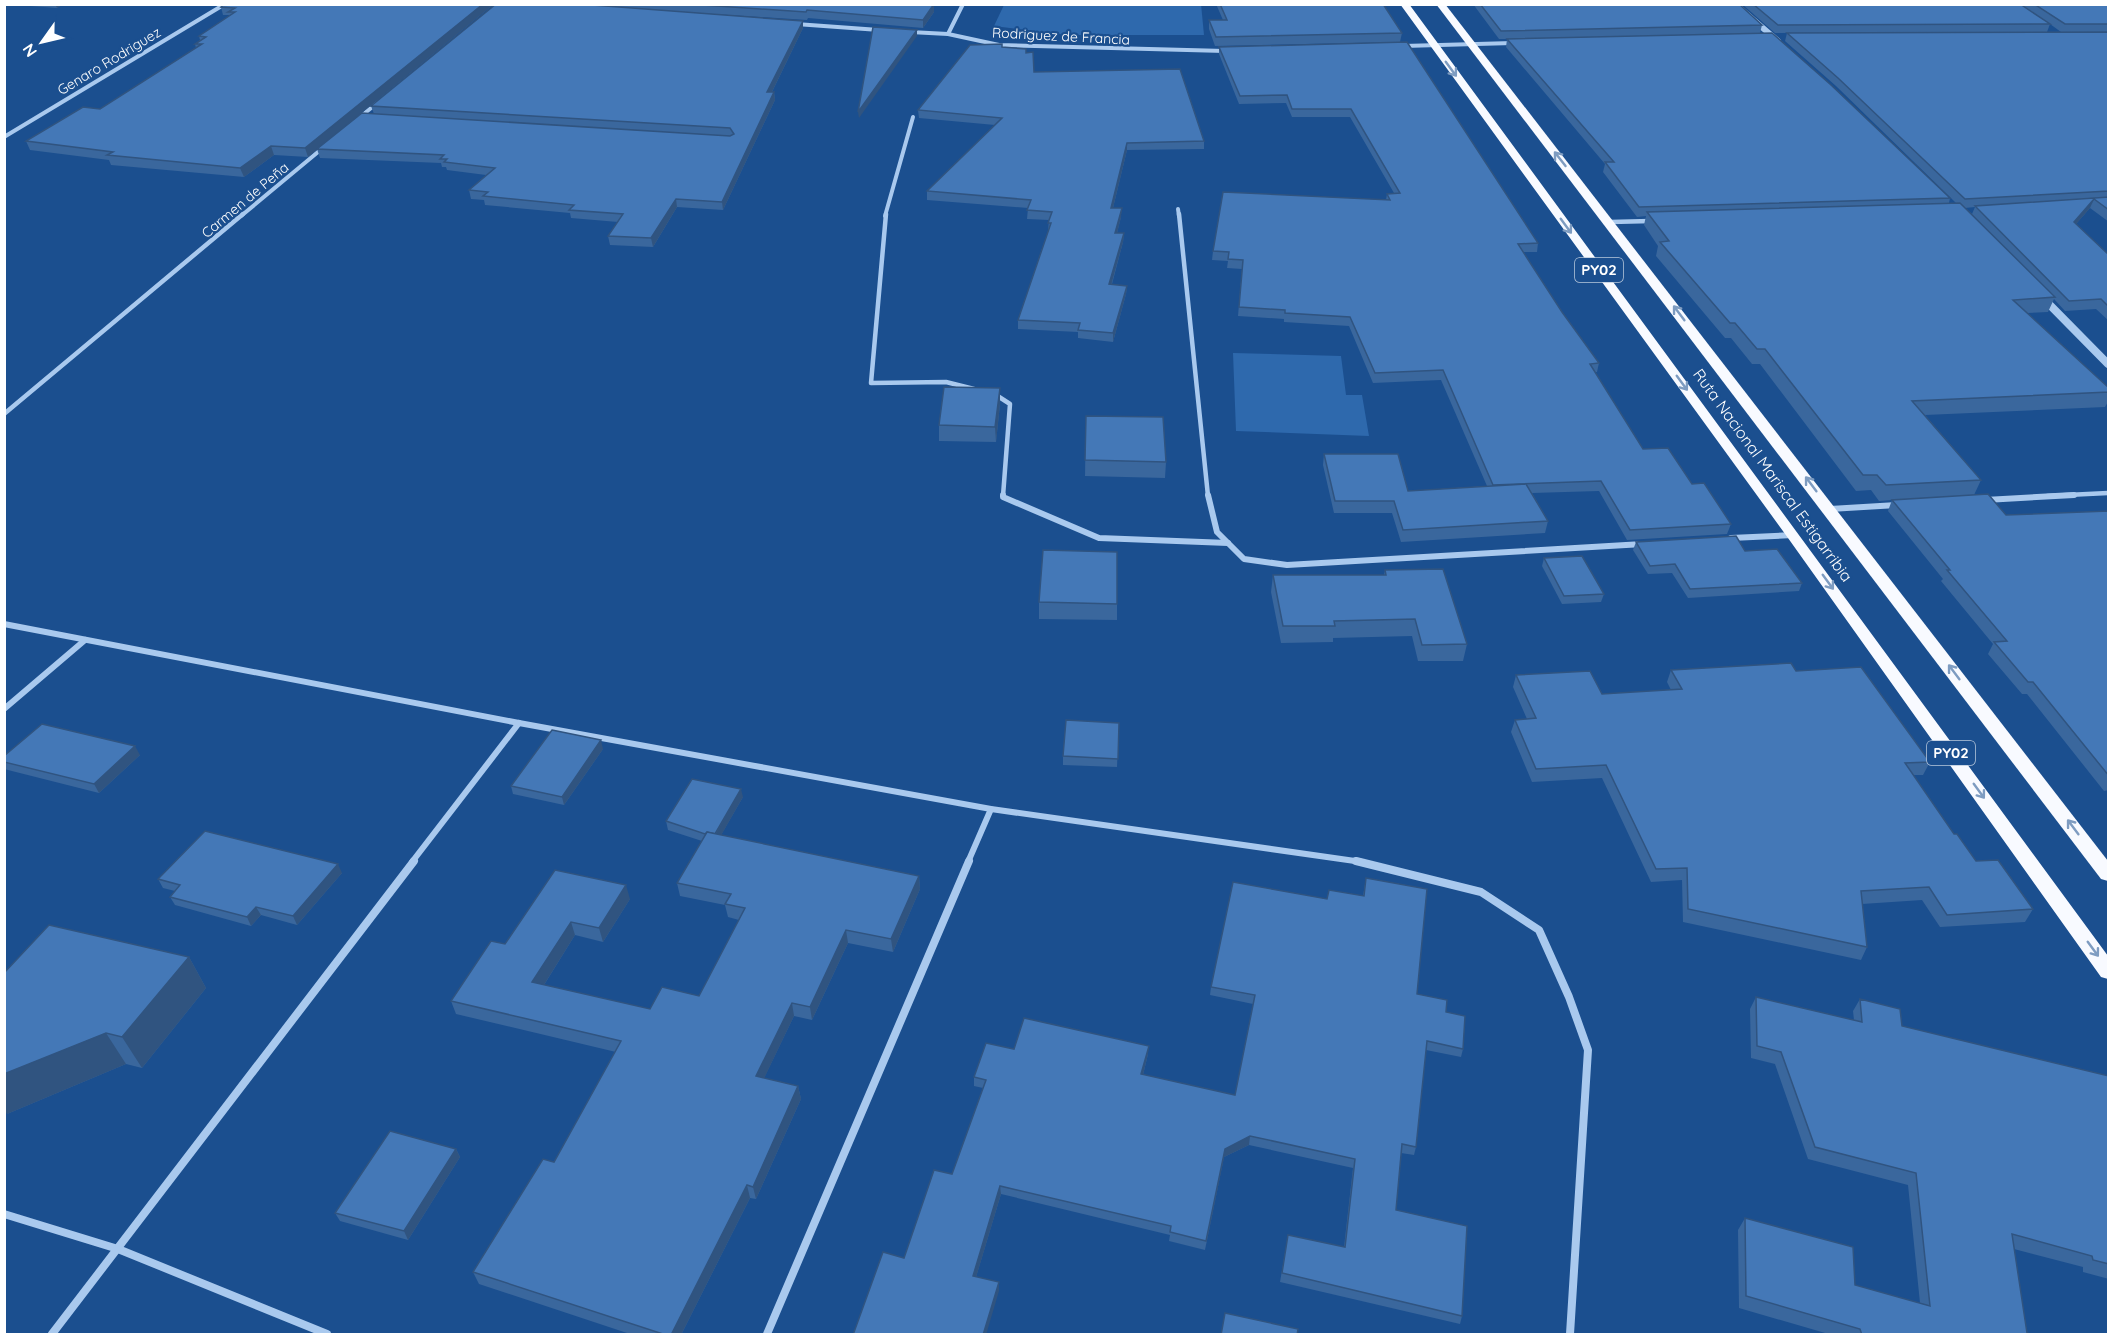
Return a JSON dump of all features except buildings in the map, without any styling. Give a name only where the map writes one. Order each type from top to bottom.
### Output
[{"type":"highway","name":"Ruta Nacional Mariscal Estigarribia","points":[[1404,4],[2109,971]]},
{"type":"highway","name":"Ruta Nacional Mariscal Estigarribia","points":[[1440,4],[1610,222],[2109,874]]},
{"type":"street","name":"Genaro Rodriguez","points":[[4,137],[225,4]]},
{"type":"street","points":[[948,34],[963,4]]},
{"type":"street","points":[[1735,4],[1783,45]]},
{"type":"street","points":[[794,24],[889,30]]},
{"type":"street","name":"Rodriguez de Francia","points":[[901,31],[948,34],[999,45],[1228,51]]},
{"type":"street","points":[[1763,38],[1786,38]]},
{"type":"street","points":[[1400,46],[1517,43]]},
{"type":"street","points":[[351,124],[379,102]]},
{"type":"street","points":[[361,117],[372,117]]},
{"type":"street","points":[[913,117],[886,210],[871,383],[946,382],[977,390]]},
{"type":"street","name":"Carmen de Peña","points":[[4,414],[333,140]]},
{"type":"street","points":[[1178,209],[1209,504],[1216,531],[1244,559],[1287,565],[1652,543]]},
{"type":"street","points":[[1610,222],[1656,220]]},
{"type":"street","points":[[2034,288],[2109,364]]},
{"type":"street","points":[[987,392],[998,394],[1010,404],[1003,497],[1100,538],[1228,543]]},
{"type":"street","points":[[1980,500],[2109,493]]},
{"type":"street","points":[[1829,509],[1899,505]]},
{"type":"street","points":[[1723,539],[1793,535]]},
{"type":"street","points":[[4,624],[519,723],[991,809],[1352,860],[1481,892],[1539,930],[1569,997],[1588,1050],[1570,1335]]},
{"type":"street","points":[[4,710],[85,640]]},
{"type":"street","points":[[52,1335],[519,723]]},
{"type":"street","points":[[767,1335],[991,809]]},
{"type":"street","points":[[4,1214],[118,1250],[327,1335]]},
{"type":"shaded area","points":[[1201,4],[1204,35],[1067,35],[994,26],[1004,5]]},
{"type":"shaded area","points":[[1233,353],[1341,356],[1346,395],[1362,395],[1369,436],[1236,431]]}]
